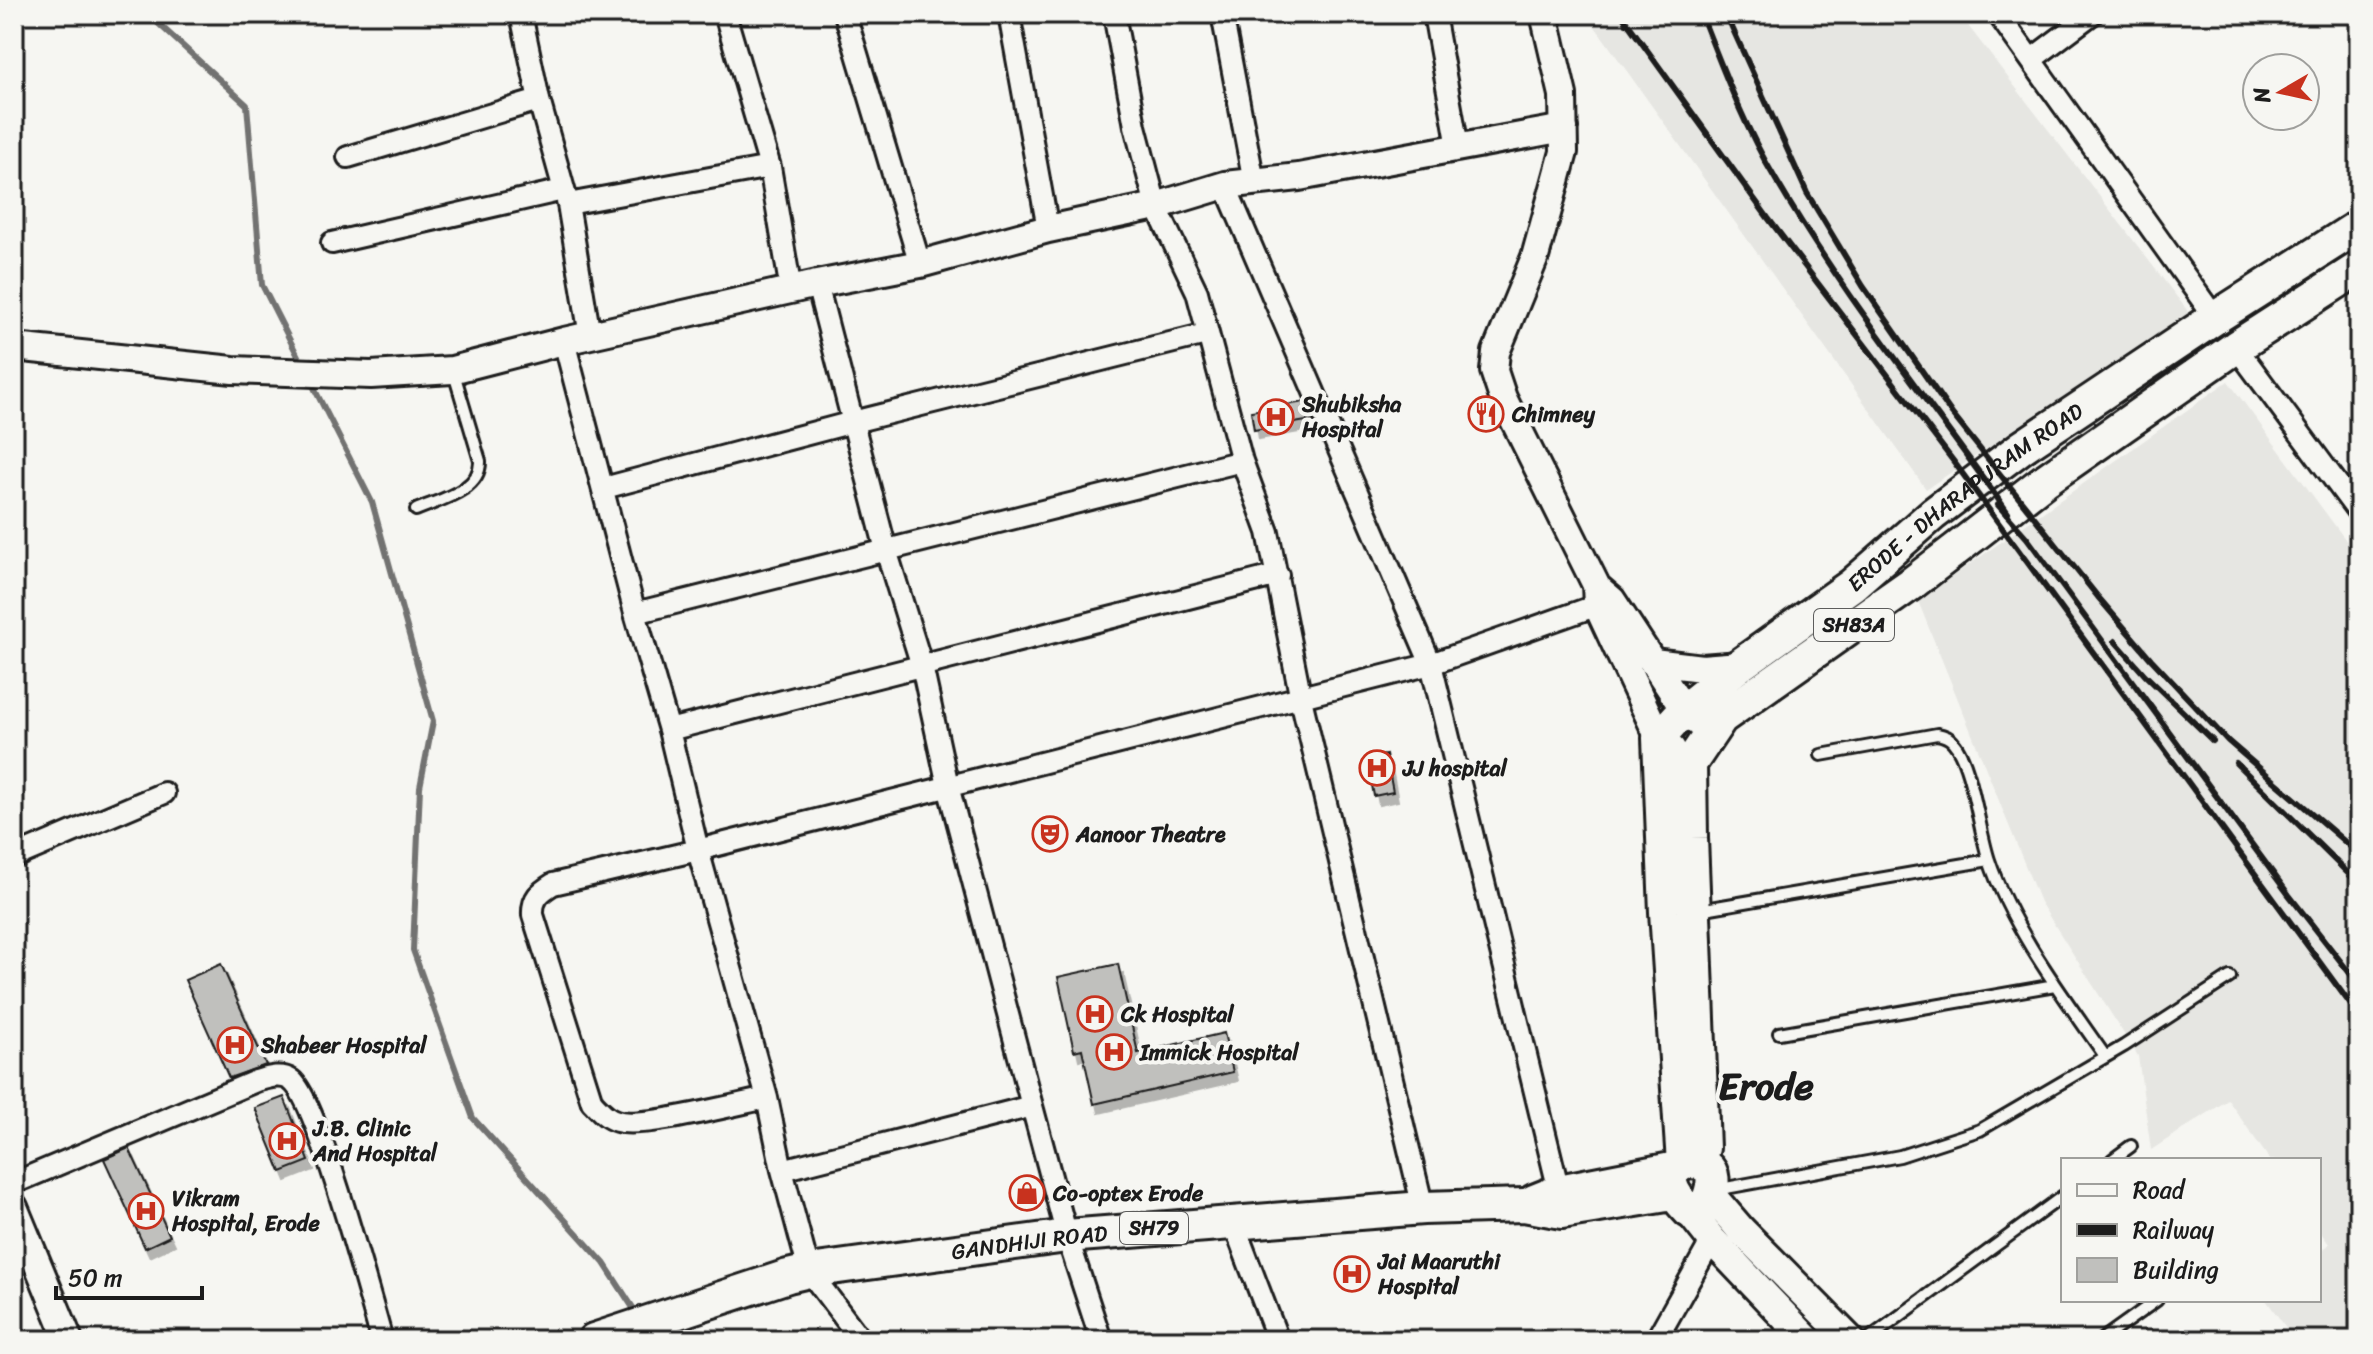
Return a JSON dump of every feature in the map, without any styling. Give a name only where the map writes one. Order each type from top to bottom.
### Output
[{"type":"main road","name":"ERODE - DHARAPURAM ROAD","points":[[1659,738],[1684,710],[1740,665],[1852,585],[1933,514],[2022,447],[2359,226]]},
{"type":"main road","name":"ERODE - DHARAPURAM ROAD","points":[[1690,764],[1721,718],[1911,584],[2044,481],[2236,347],[2359,268]]},
{"type":"main road","points":[[1659,738],[1666,912],[1693,1184],[1712,1240],[1807,1340]]},
{"type":"main road","points":[[1690,764],[1694,911],[1693,1184],[1850,1340]]},
{"type":"main road","name":"GANDHIJI ROAD","points":[[1524,1205],[1559,1191],[1693,1184]]},
{"type":"main road","name":"GANDHIJI ROAD","points":[[594,1340],[798,1274],[1067,1236],[1233,1222],[1423,1208],[1524,1205],[1562,1212],[1693,1184]]},
{"type":"street","points":[[521,14],[539,100],[565,197],[590,336]]},
{"type":"street","points":[[725,14],[770,167],[791,291]]},
{"type":"street","points":[[845,14],[920,264]]},
{"type":"street","points":[[1009,14],[1048,229]]},
{"type":"street","points":[[1114,14],[1135,126],[1156,206],[1197,292],[1242,461],[1268,532],[1301,699],[1423,1208]]},
{"type":"street","points":[[1222,14],[1254,182]]},
{"type":"street","points":[[1434,14],[1458,147]]},
{"type":"street","points":[[1544,14],[1563,95],[1564,152],[1535,257],[1496,352],[1494,371],[1503,398],[1602,597],[1659,738],[1690,764]]},
{"type":"street","points":[[1998,14],[2215,318]]},
{"type":"street","points":[[2032,59],[2092,14]]},
{"type":"street","points":[[348,157],[539,100]]},
{"type":"street","points":[[14,347],[233,370],[371,375],[452,370],[564,341],[920,264],[1048,229],[1156,206],[1225,185],[1299,177],[1564,128]]},
{"type":"street","points":[[332,243],[565,197],[770,167]]},
{"type":"street","points":[[1225,185],[1431,664],[1559,1191]]},
{"type":"street","points":[[817,284],[886,550],[922,666],[948,786],[1032,1106],[1067,1236],[1101,1340]]},
{"type":"street","points":[[604,488],[1206,334]]},
{"type":"street","points":[[564,341],[669,730],[698,850],[767,1098],[798,1274],[861,1340]]},
{"type":"street","points":[[2236,347],[2359,513]]},
{"type":"street","points":[[635,613],[1242,461]]},
{"type":"street","points":[[669,730],[1278,575]]},
{"type":"street","points":[[767,1098],[644,1121],[620,1123],[608,1118],[592,1102],[533,915],[534,900],[541,891],[553,884],[1431,664],[1602,597]]},
{"type":"street","points":[[1602,597],[1653,662],[1684,710],[1709,733]]},
{"type":"street","points":[[1653,662],[1702,668],[1740,665]]},
{"type":"street","points":[[14,857],[164,793]]},
{"type":"street","points":[[14,1183],[256,1081],[284,1076],[294,1081],[302,1092],[322,1142],[382,1340]]},
{"type":"street","points":[[782,1170],[1032,1106]]},
{"type":"street","points":[[14,1207],[69,1340]]},
{"type":"street","points":[[1233,1222],[1278,1340]]},
{"type":"street","points":[[1656,1340],[1712,1240]]},
{"type":"lane","points":[[416,510],[465,488],[478,477],[480,461],[452,370]]},
{"type":"lane","points":[[1821,755],[1926,735],[1945,736],[1953,742],[1971,782],[1989,860],[2024,933],[2055,985],[2105,1056]]},
{"type":"lane","points":[[1694,911],[1989,860]]},
{"type":"lane","points":[[1693,1184],[1900,1156],[1936,1145],[1995,1122],[2230,977]]},
{"type":"lane","points":[[1779,1033],[2055,985]]},
{"type":"lane","points":[[2115,1158],[2131,1146]]},
{"type":"lane","points":[[1867,1340],[2061,1197]]},
{"type":"lane","points":[[2101,1340],[2154,1302]]},
{"type":"shaded area","points":[[1586,14],[1959,14],[2190,314],[1926,489]]},
{"type":"shaded area","points":[[2228,381],[2359,558],[2359,1340],[2295,1340],[2267,1302],[2321,1302],[2321,1250],[2329,1244],[2321,1233],[2321,1158],[2269,1158],[2228,1100],[2151,1150],[2138,1056],[2040,902],[1918,601]]},
{"type":"building","points":[[1304,402],[1312,420],[1254,430],[1251,411]]},
{"type":"building","points":[[1386,755],[1393,792],[1374,796],[1367,758]]},
{"type":"building","points":[[221,964],[266,1065],[229,1078],[185,980]]},
{"type":"building","points":[[1118,964],[1138,1053],[1224,1033],[1233,1072],[1094,1104],[1082,1049],[1074,1051],[1058,977]]},
{"type":"building","points":[[284,1097],[309,1161],[281,1172],[255,1108]]},
{"type":"building","points":[[129,1148],[170,1236],[145,1248],[104,1159]]},
{"type":"waterway","points":[[148,14],[247,105],[262,285],[303,366]]},
{"type":"waterway","points":[[310,380],[372,502],[433,721],[420,787],[413,950],[473,1118],[604,1263],[639,1317]]},
{"type":"railway","points":[[1621,14],[1768,218],[1954,462],[2359,1016]]},
{"type":"railway","points":[[1701,14],[1754,140],[1802,223],[1859,308],[2008,513]]},
{"type":"railway","points":[[1726,14],[1807,193],[1863,286],[1952,414],[2151,659],[2228,741],[2359,854]]},
{"type":"railway","points":[[1998,505],[2027,538],[2289,895],[2359,985]]},
{"type":"railway","points":[[2115,641],[2213,741]]},
{"type":"railway","points":[[2236,763],[2359,884]]},
{"type":"place","name":"Chimney","points":[[1486,414]]},
{"type":"place","name":"Shubiksha Hospital","points":[[1276,417]]},
{"type":"place","name":"JJ hospital","points":[[1377,768]]},
{"type":"place","name":"Aanoor Theatre","points":[[1050,834]]},
{"type":"place","name":"Ck Hospital","points":[[1095,1014]]},
{"type":"place","name":"Shabeer Hospital","points":[[235,1045]]},
{"type":"place","name":"Immick Hospital","points":[[1114,1052]]},
{"type":"place","name":"J.B. Clinic And Hospital","points":[[287,1141]]},
{"type":"place","name":"Co-optex Erode","points":[[1027,1193]]},
{"type":"place","name":"Vikram Hospital, Erode","points":[[146,1211]]},
{"type":"place","name":"Jai Maaruthi Hospital","points":[[1352,1274]]},
{"type":"district","name":"Erode","points":[[1766,1086]]}]
